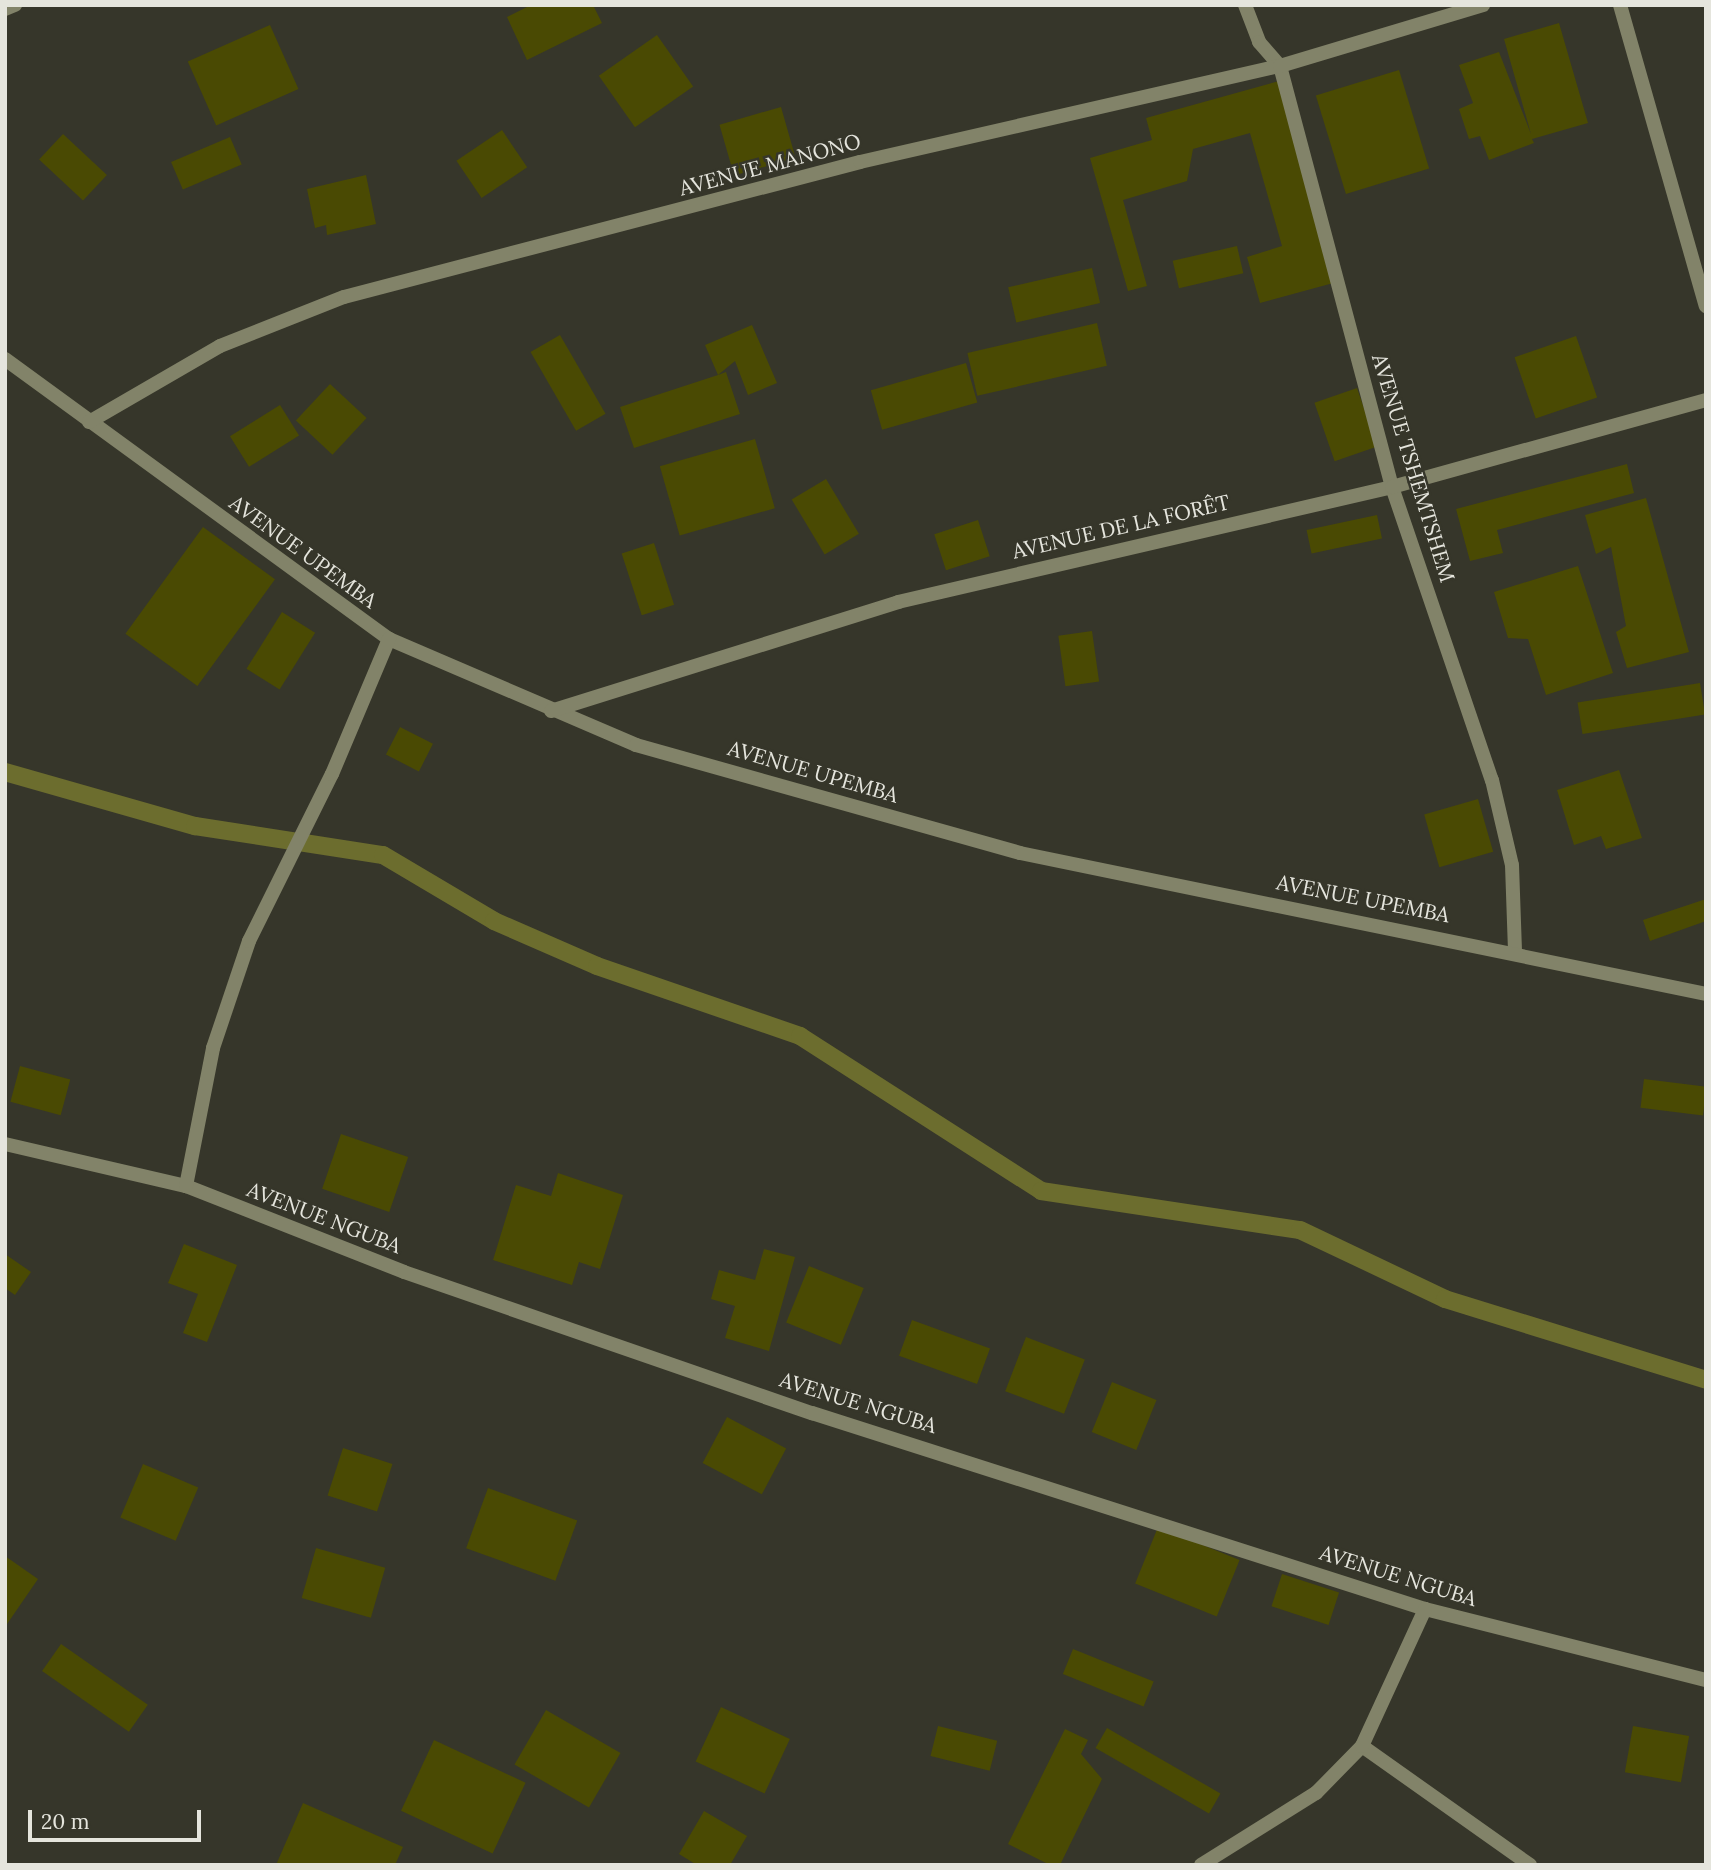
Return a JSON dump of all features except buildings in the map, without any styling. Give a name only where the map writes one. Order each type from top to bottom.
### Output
[{"type":"street","points":[[5,9],[15,5]]},
{"type":"street","name":"AVENUE TSHEMTSHEM","points":[[1245,5],[1259,42],[1280,66],[1392,487],[1503,821],[1512,864],[1516,951]]},
{"type":"street","name":"AVENUE MANONO","points":[[89,422],[220,346],[344,297],[860,162],[1280,66],[1483,5]]},
{"type":"street","points":[[1620,5],[1706,306]]},
{"type":"street","name":"AVENUE UPEMBA","points":[[5,359],[389,639],[551,711],[636,745],[1020,853],[1516,951],[1706,994]]},
{"type":"street","name":"AVENUE DE LA FORÊT","points":[[551,711],[898,602],[1392,487],[1706,400]]},
{"type":"street","points":[[186,1186],[213,1048],[249,942],[332,774],[389,639]]},
{"type":"street","name":"AVENUE NGUBA","points":[[5,1144],[186,1186],[404,1272],[812,1413],[1425,1609],[1706,1680]]},
{"type":"street","points":[[1201,1865],[1315,1793],[1362,1746],[1425,1609]]},
{"type":"street","points":[[1362,1746],[1530,1865]]},
{"type":"waterway","points":[[5,772],[195,826],[383,855],[494,921],[597,966],[800,1036],[1041,1191],[1300,1230],[1445,1299],[1706,1380]]}]
